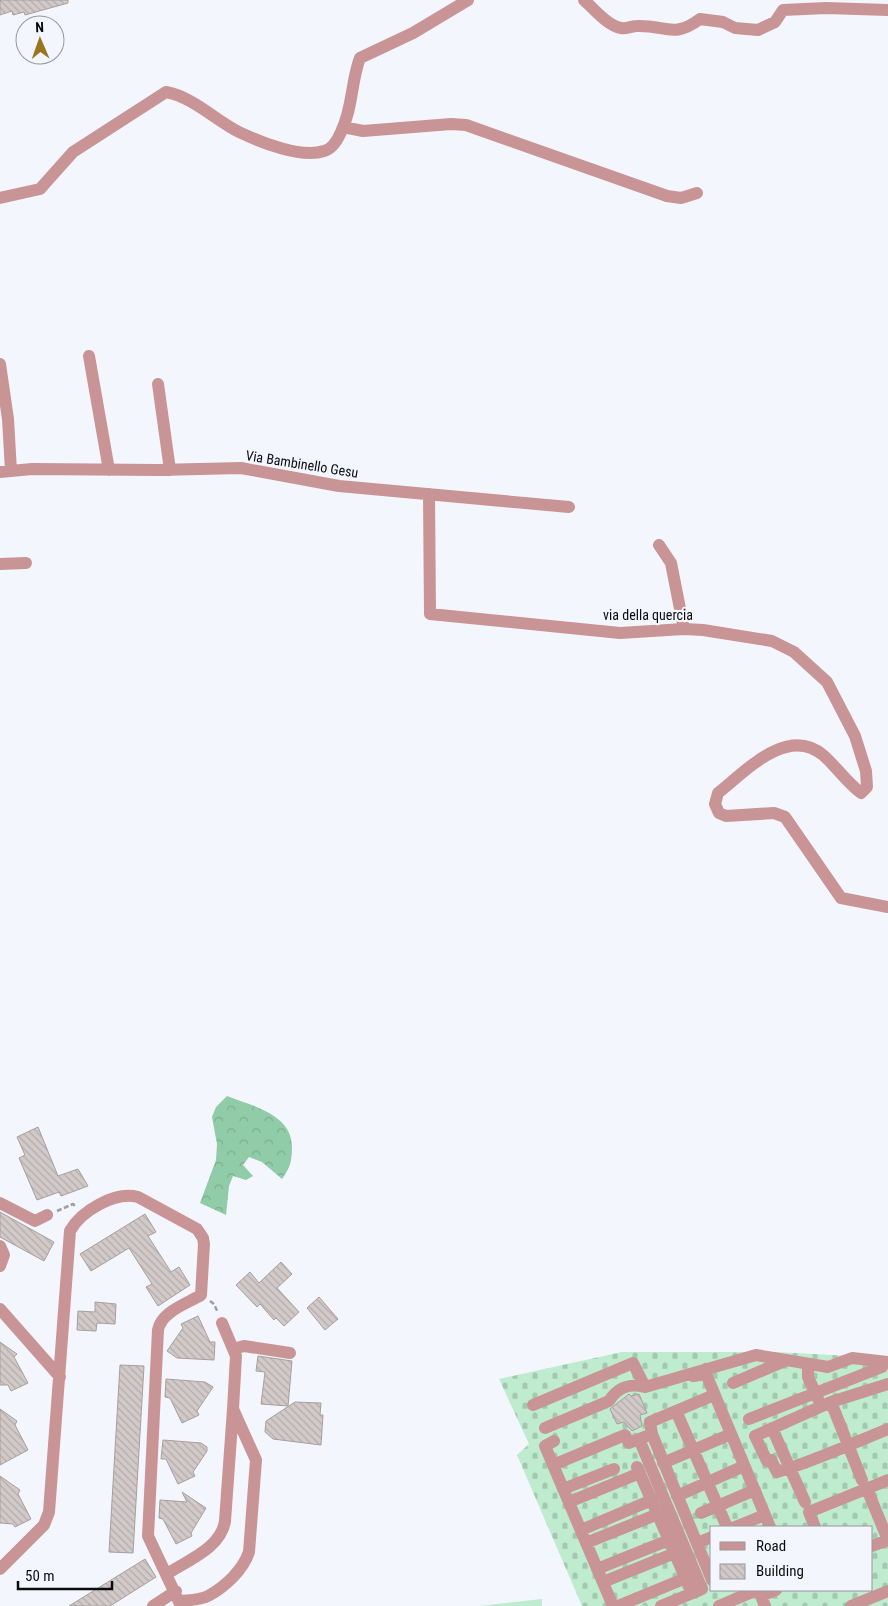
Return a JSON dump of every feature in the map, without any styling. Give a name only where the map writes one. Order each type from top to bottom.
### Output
[{"type":"street","points":[[0,198],[40,189],[73,152],[166,92],[179,95],[239,132],[277,147],[306,153],[325,151],[334,144],[343,127],[350,104],[354,71],[360,58],[413,33],[468,0]]},
{"type":"street","points":[[584,0],[611,24],[622,28],[637,26],[666,30],[687,29],[700,19],[723,22],[735,28],[758,30],[775,22],[784,10],[799,8],[888,10]]},
{"type":"street","points":[[343,127],[363,131],[466,125],[667,196],[681,198],[697,193]]},
{"type":"street","points":[[89,356],[109,470]]},
{"type":"street","points":[[0,364],[8,419],[6,471]]},
{"type":"street","points":[[158,384],[170,470]]},
{"type":"street","name":"Via Bambinello Gesu","points":[[6,471],[241,468],[339,486],[570,507]]},
{"type":"street","name":"via della quercia","points":[[429,494],[430,614],[620,633],[684,629],[772,641],[794,652],[827,682],[855,736],[866,771],[867,787],[860,793],[823,755],[812,747],[793,744],[775,749],[768,754],[718,793],[715,804],[719,813],[726,816],[774,813],[785,817],[841,898],[888,907]]},
{"type":"street","points":[[659,545],[671,564],[684,629]]},
{"type":"street","points":[[0,564],[26,563]]},
{"type":"street","points":[[0,1568],[39,1530],[47,1519],[60,1377],[68,1241],[75,1223],[82,1217],[114,1197],[130,1195],[138,1197],[197,1229],[203,1238],[204,1244],[200,1295],[162,1319],[158,1330],[147,1528],[149,1543],[179,1600]]},
{"type":"street","points":[[0,1203],[35,1221],[47,1215]]},
{"type":"street","points":[[0,1246],[4,1255],[0,1266]]},
{"type":"street","points":[[0,1309],[60,1377]]},
{"type":"street","points":[[166,1574],[210,1546],[222,1536],[226,1520],[236,1364],[233,1349],[222,1323]]},
{"type":"street","points":[[233,1349],[244,1346],[290,1353]]},
{"type":"street","points":[[545,1428],[609,1401],[615,1391],[633,1384],[645,1387],[756,1354],[828,1367],[852,1358],[885,1364]]},
{"type":"street","points":[[733,1382],[787,1360]]},
{"type":"street","points":[[532,1405],[633,1363],[645,1387]]},
{"type":"street","points":[[808,1364],[808,1377],[815,1393],[826,1404],[848,1445],[888,1540],[873,1546]]},
{"type":"street","points":[[748,1420],[885,1364]]},
{"type":"street","points":[[673,1379],[706,1374],[770,1526]]},
{"type":"street","points":[[888,1384],[826,1404],[755,1436],[767,1461],[771,1460],[777,1472],[888,1429]]},
{"type":"street","points":[[710,1575],[663,1463],[652,1434],[650,1422],[714,1395]]},
{"type":"street","points":[[153,1606],[179,1600],[200,1599],[217,1590],[239,1571],[245,1562],[249,1552],[256,1460],[233,1408]]},
{"type":"street","points":[[676,1411],[727,1526]]},
{"type":"street","points":[[772,1428],[804,1502]]},
{"type":"street","points":[[553,1465],[625,1435],[629,1443],[652,1434]]},
{"type":"street","points":[[663,1463],[731,1434]]},
{"type":"street","points":[[639,1439],[651,1484],[702,1589]]},
{"type":"street","points":[[554,1442],[545,1446],[613,1606]]},
{"type":"street","points":[[763,1453],[780,1446]]},
{"type":"street","points":[[677,1496],[744,1466]]},
{"type":"street","points":[[563,1489],[614,1469]]},
{"type":"street","points":[[569,1502],[638,1470],[651,1484],[652,1500],[686,1578],[702,1589]]},
{"type":"street","points":[[815,1526],[809,1512],[864,1484],[888,1480]]},
{"type":"street","points":[[701,1513],[755,1490]]},
{"type":"street","points":[[581,1530],[652,1500]]},
{"type":"street","points":[[586,1543],[658,1514]]},
{"type":"street","points":[[738,1526],[765,1515]]},
{"type":"street","points":[[697,1543],[710,1538]]},
{"type":"street","points":[[597,1568],[669,1540]]},
{"type":"street","points":[[603,1582],[674,1553]]},
{"type":"street","points":[[618,1606],[686,1578]]},
{"type":"street","points":[[661,1606],[702,1589]]},
{"type":"street","points":[[738,1606],[774,1591]]},
{"type":"street","points":[[858,1605],[888,1591]]},
{"type":"street","points":[[719,1606],[761,1597]]},
{"type":"path","points":[[47,1215],[73,1204],[82,1217]]},
{"type":"path","points":[[200,1295],[214,1304],[222,1323]]},
{"type":"green space","points":[[227,1096],[259,1108],[278,1119],[290,1136],[292,1156],[282,1179],[262,1162],[249,1157],[243,1165],[253,1176],[246,1180],[233,1176],[229,1186],[226,1215],[200,1203],[216,1160],[217,1144],[212,1117],[216,1107]]},
{"type":"green space","points":[[622,1352],[777,1352],[888,1358],[888,1606],[582,1606],[517,1455],[529,1444],[499,1379]]},
{"type":"green space","points":[[542,1599],[542,1606],[479,1606]]},
{"type":"building","points":[[0,0],[68,0],[68,3],[25,15],[24,12],[13,15],[12,11],[0,15]]},
{"type":"building","points":[[38,1127],[58,1176],[78,1169],[88,1186],[61,1196],[59,1192],[37,1200],[19,1158],[25,1155],[17,1137]]},
{"type":"building","points":[[0,1212],[54,1242],[44,1261],[0,1237]]},
{"type":"building","points":[[145,1214],[156,1232],[148,1236],[171,1272],[179,1267],[190,1285],[158,1306],[146,1287],[152,1284],[129,1248],[91,1271],[80,1254]]},
{"type":"building","points":[[281,1262],[292,1274],[277,1288],[299,1312],[284,1326],[276,1318],[274,1320],[260,1304],[257,1307],[236,1285],[250,1272],[259,1283]]},
{"type":"building","points":[[319,1297],[338,1319],[325,1330],[307,1308]]},
{"type":"building","points":[[95,1302],[116,1304],[115,1324],[97,1323],[96,1331],[77,1330],[78,1311],[95,1312]]},
{"type":"building","points":[[198,1316],[210,1342],[215,1342],[214,1360],[177,1358],[167,1351],[183,1328],[181,1324]]},
{"type":"building","points":[[0,1342],[17,1354],[14,1357],[28,1383],[11,1391],[8,1385],[0,1385]]},
{"type":"building","points":[[258,1356],[292,1361],[288,1406],[261,1404],[265,1372],[256,1371]]},
{"type":"building","points":[[120,1365],[144,1366],[133,1553],[109,1552]]},
{"type":"building","points":[[166,1379],[205,1382],[213,1387],[197,1411],[199,1415],[182,1423],[170,1398],[165,1397]]},
{"type":"building","points":[[629,1394],[631,1396],[639,1394],[647,1413],[640,1415],[642,1426],[632,1431],[624,1422],[617,1424],[610,1409]]},
{"type":"building","points":[[295,1402],[321,1403],[320,1415],[323,1415],[321,1445],[273,1439],[265,1432],[266,1421]]},
{"type":"building","points":[[0,1409],[17,1421],[15,1425],[28,1450],[0,1465]]},
{"type":"building","points":[[163,1440],[201,1443],[207,1447],[207,1451],[193,1472],[195,1476],[178,1484],[166,1459],[161,1459]]},
{"type":"building","points":[[0,1476],[20,1490],[18,1494],[31,1519],[15,1527],[13,1524],[0,1523]]},
{"type":"building","points":[[182,1492],[206,1508],[191,1533],[192,1536],[176,1544],[163,1519],[159,1518],[160,1500],[187,1502]]},
{"type":"building","points":[[145,1559],[156,1577],[110,1606],[69,1606]]}]
